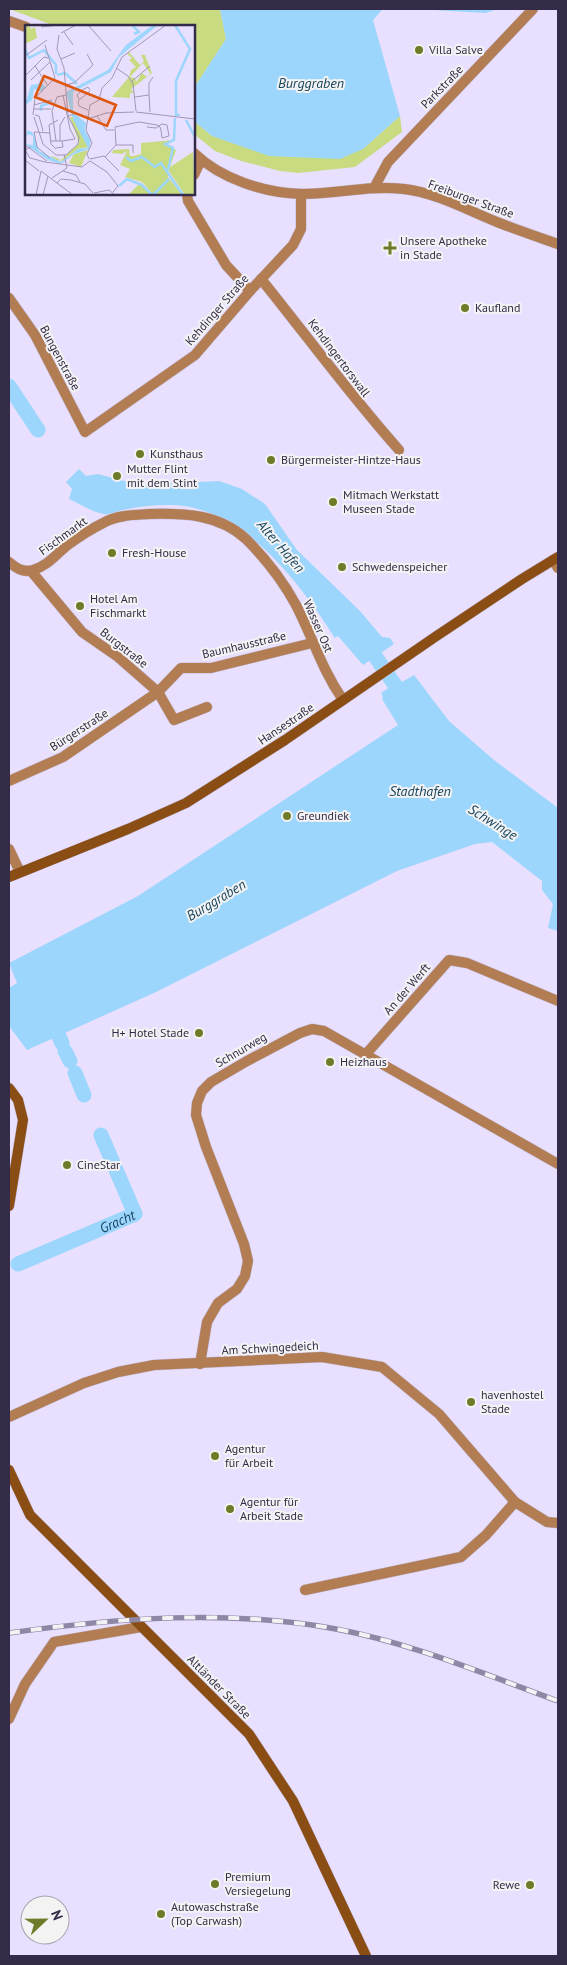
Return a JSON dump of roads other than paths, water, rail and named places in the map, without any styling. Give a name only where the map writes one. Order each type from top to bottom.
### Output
[{"type":"main road","name":"Hansestraße","points":[[9,877],[128,829],[186,803],[271,750],[404,658],[556,562]]},
{"type":"main road","points":[[9,1088],[18,1100],[22,1110],[22,1136],[9,1206]]},
{"type":"main road","name":"Altländer Straße","points":[[9,1470],[30,1515],[249,1734],[293,1801],[366,1956]]},
{"type":"street","name":"Parkstraße","points":[[374,188],[388,162],[534,9]]},
{"type":"street","points":[[9,21],[25,27]]},
{"type":"street","name":"Freiburger Straße","points":[[197,157],[224,174],[246,184],[302,194],[374,188],[405,189],[431,196],[558,244]]},
{"type":"street","name":"Kehdinger Straße","points":[[86,432],[195,355],[250,291],[293,245],[301,229],[302,194]]},
{"type":"street","points":[[187,195],[188,201],[226,265],[250,291]]},
{"type":"street","name":"Kehdingertorswall","points":[[262,279],[358,404],[399,450]]},
{"type":"street","name":"Bungenstraße","points":[[9,298],[35,335],[86,432]]},
{"type":"street","name":"Wasser Ost","points":[[105,522],[118,517],[177,513],[205,517],[230,526],[246,539],[278,576],[296,606],[327,677],[343,700]]},
{"type":"street","name":"Fischmarkt","points":[[9,562],[20,570],[31,571],[45,565],[70,544],[105,522]]},
{"type":"street","name":"Burgstraße","points":[[31,571],[82,632],[118,657],[158,692],[174,720],[207,707]]},
{"type":"street","name":"Baumhausstraße","points":[[181,668],[211,668],[312,643]]},
{"type":"street","name":"Bürgerstraße","points":[[9,781],[63,757],[158,692],[181,668]]},
{"type":"street","points":[[9,849],[20,872]]},
{"type":"street","name":"An der Werft","points":[[366,1054],[449,960],[467,963],[558,1001]]},
{"type":"street","name":"Schnurweg","points":[[200,1364],[207,1322],[218,1303],[237,1289],[245,1276],[248,1261],[244,1244],[206,1146],[196,1115],[196,1104],[202,1091],[211,1082],[247,1061],[300,1033],[312,1029],[324,1031],[558,1164]]},
{"type":"street","name":"Am Schwingedeich","points":[[9,1417],[84,1384],[118,1372],[154,1365],[322,1356],[382,1367],[438,1414],[514,1502],[547,1522],[558,1523]]},
{"type":"street","points":[[305,1590],[461,1557],[486,1535],[514,1502]]},
{"type":"street","points":[[9,1719],[25,1684],[54,1642],[141,1627]]},
{"type":"water","name":"Burggraben","points":[[220,9],[383,9],[373,20],[400,116],[363,149],[340,159],[269,156],[212,136],[195,122],[195,86],[226,39]]},
{"type":"water","points":[[415,9],[499,9],[485,13]]},
{"type":"water","name":"Alter Hafen","points":[[79,469],[86,476],[98,474],[139,485],[219,481],[242,489],[265,504],[297,550],[360,611],[382,637],[390,638],[394,644],[363,665],[338,636],[335,638],[304,593],[286,571],[243,532],[220,517],[195,508],[162,505],[137,507],[108,514],[95,512],[69,499],[72,489],[66,482]]},
{"type":"water","name":"Stadthafen","points":[[414,675],[449,721],[494,760],[558,808],[558,931],[548,928],[553,904],[542,890],[542,881],[492,842],[475,844],[397,871],[156,992],[27,1050],[9,1026],[9,988],[17,983],[9,963],[138,896],[398,725],[382,699],[381,693],[390,687],[393,691],[401,686],[400,683]]},
{"type":"waterway","points":[[9,386],[38,430]]},
{"type":"waterway","name":"Schwinge","points":[[364,640],[408,704]]},
{"type":"waterway","name":"Gracht","points":[[50,1017],[62,1043]]},
{"type":"waterway","name":"Gracht","points":[[65,1051],[70,1061]]},
{"type":"waterway","name":"Gracht","points":[[75,1073],[84,1095]]},
{"type":"waterway","name":"Gracht","points":[[18,1264],[135,1214],[101,1135]]},
{"type":"railway","points":[[9,1633],[90,1623],[172,1618],[255,1619],[295,1623],[364,1635],[421,1651],[558,1701]]},
{"type":"place","name":"Villa Salve","points":[[419,50]]},
{"type":"place","name":"Unsere Apotheke in Stade","points":[[390,248]]},
{"type":"place","name":"Kaufland","points":[[465,308]]},
{"type":"place","name":"Kunsthaus","points":[[140,454]]},
{"type":"place","name":"Bürgermeister-Hintze-Haus","points":[[271,460]]},
{"type":"place","name":"Mutter Flint mit dem Stint","points":[[117,476]]},
{"type":"place","name":"Mitmach Werkstatt Museen Stade","points":[[333,502]]},
{"type":"place","name":"Fresh-House","points":[[112,553]]},
{"type":"place","name":"Schwedenspeicher","points":[[342,567]]},
{"type":"place","name":"Hotel Am Fischmarkt","points":[[80,606]]},
{"type":"place","name":"Greundiek","points":[[287,816]]},
{"type":"place","name":"H+ Hotel Stade","points":[[199,1033]]},
{"type":"place","name":"Heizhaus","points":[[330,1062]]},
{"type":"place","name":"CineStar","points":[[67,1165]]},
{"type":"place","name":"havenhostel Stade","points":[[471,1402]]},
{"type":"place","name":"Agentur für Arbeit","points":[[215,1456]]},
{"type":"place","name":"Agentur für Arbeit Stade","points":[[230,1509]]},
{"type":"place","name":"Premium Versiegelung","points":[[215,1884]]},
{"type":"place","name":"Rewe","points":[[530,1885]]},
{"type":"place","name":"Autowaschstraße (Top Carwash)","points":[[161,1914]]}]
